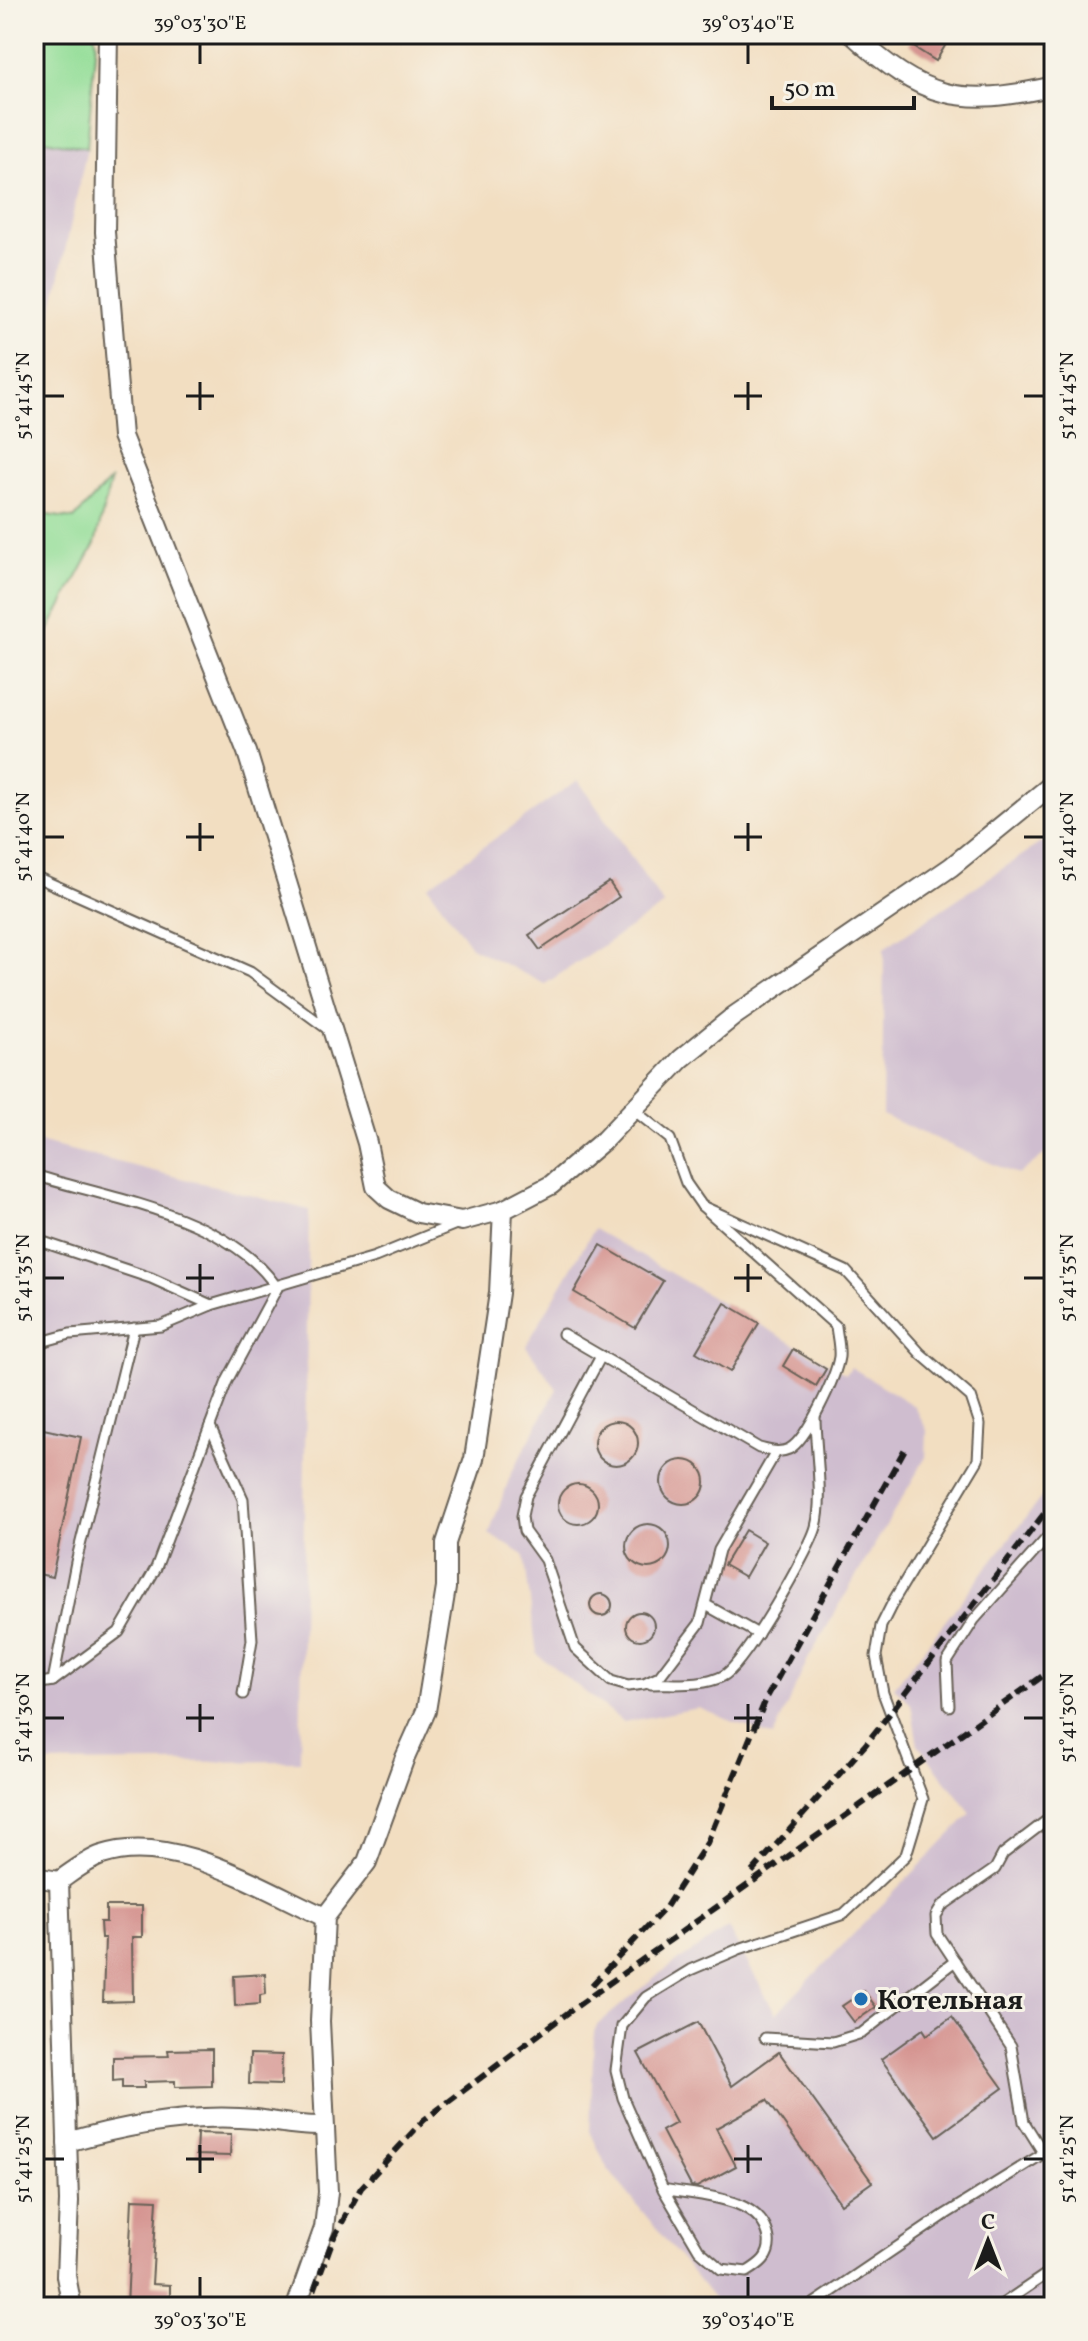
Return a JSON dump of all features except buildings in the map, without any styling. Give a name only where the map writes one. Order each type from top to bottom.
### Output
[{"type":"street","points":[[108,34],[105,232],[122,436],[247,752],[367,1143],[376,1187],[389,1199],[418,1213],[462,1221],[503,1210],[551,1185],[604,1140],[631,1108],[681,1059],[734,1016],[951,867],[1054,783]]},
{"type":"street","points":[[852,34],[882,61],[916,83],[954,98],[1028,92],[1054,86]]},
{"type":"street","points":[[878,34],[882,61]]},
{"type":"street","points":[[296,2307],[324,2228],[328,2192],[320,2021],[325,1917],[367,1862],[404,1760],[426,1711],[446,1588],[446,1543],[476,1444],[499,1293],[503,1210]]},
{"type":"street","points":[[34,1877],[59,1881],[98,1856],[120,1850],[148,1850],[194,1858],[325,1917]]},
{"type":"street","points":[[59,1881],[67,2142],[66,2276],[72,2307]]},
{"type":"street","points":[[67,2142],[117,2127],[201,2120],[256,2119],[291,2127],[324,2126]]},
{"type":"lane","points":[[34,876],[250,972],[332,1032]]},
{"type":"lane","points":[[563,1334],[759,1448],[776,1452],[791,1448],[815,1413],[836,1369],[839,1353],[836,1326],[702,1206],[686,1183],[670,1139],[631,1108]]},
{"type":"lane","points":[[34,1175],[213,1232],[263,1267],[277,1288]]},
{"type":"lane","points":[[663,2189],[745,2207],[767,2228],[770,2248],[764,2261],[747,2272],[721,2269],[699,2250],[663,2189],[620,2084],[616,2070],[622,2026],[646,1997],[690,1970],[739,1949],[844,1914],[906,1855],[923,1799],[883,1693],[876,1656],[881,1626],[978,1460],[980,1424],[971,1397],[921,1354],[846,1271],[702,1206]]},
{"type":"lane","points":[[36,1341],[161,1326],[211,1305],[375,1257],[462,1221]]},
{"type":"lane","points":[[34,1239],[151,1278],[211,1305]]},
{"type":"lane","points":[[34,1684],[53,1681],[119,1632],[156,1568],[227,1381],[277,1288]]},
{"type":"lane","points":[[53,1681],[76,1562],[134,1328]]},
{"type":"lane","points":[[601,1356],[526,1496],[522,1516],[524,1531],[545,1560],[575,1648],[611,1681],[628,1686],[703,1682],[725,1676],[744,1657],[816,1528],[815,1413]]},
{"type":"lane","points":[[210,1426],[243,1499],[252,1640],[243,1694]]},
{"type":"lane","points":[[644,1684],[659,1677],[700,1623],[719,1550],[776,1452]]},
{"type":"lane","points":[[949,1706],[947,1662],[974,1620],[1054,1530]]},
{"type":"lane","points":[[706,1605],[758,1634]]},
{"type":"lane","points":[[1044,2154],[1024,2122],[1011,2046],[937,1934],[936,1916],[942,1906],[995,1869],[1003,1854],[1054,1815]]},
{"type":"lane","points":[[765,2038],[833,2042],[862,2033],[955,1961]]},
{"type":"lane","points":[[809,2307],[946,2214],[1054,2147]]},
{"type":"lane","points":[[998,2307],[1054,2269]]},
{"type":"shaded area","points":[[34,138],[87,148],[34,395]]},
{"type":"shaded area","points":[[578,780],[664,905],[545,984],[472,948],[428,886]]},
{"type":"shaded area","points":[[1054,834],[1054,1147],[1018,1175],[882,1115],[884,948]]},
{"type":"shaded area","points":[[34,1141],[309,1210],[300,1761],[34,1763]]},
{"type":"shaded area","points":[[594,1229],[846,1374],[851,1367],[914,1406],[927,1430],[926,1457],[808,1659],[773,1737],[698,1708],[623,1722],[537,1654],[524,1555],[489,1534],[511,1474],[557,1389],[526,1346]]},
{"type":"shaded area","points":[[1054,1481],[1054,2307],[720,2307],[607,2168],[590,2131],[594,2032],[597,2025],[656,1976],[728,1928],[776,2014],[971,1813],[918,1745],[911,1704],[894,1687]]},
{"type":"green space","points":[[34,34],[94,34],[87,148],[34,138]]},
{"type":"green space","points":[[111,479],[95,544],[34,657],[34,513],[74,519]]},
{"type":"railway","points":[[592,1985],[666,1907],[707,1843],[766,1699],[906,1447]]},
{"type":"railway","points":[[752,1872],[866,1744],[1054,1501]]},
{"type":"railway","points":[[308,2307],[333,2239],[361,2188],[424,2120],[577,2006],[1054,1668]]},
{"type":"place","name":"Котельная","points":[[861,1999]]}]
